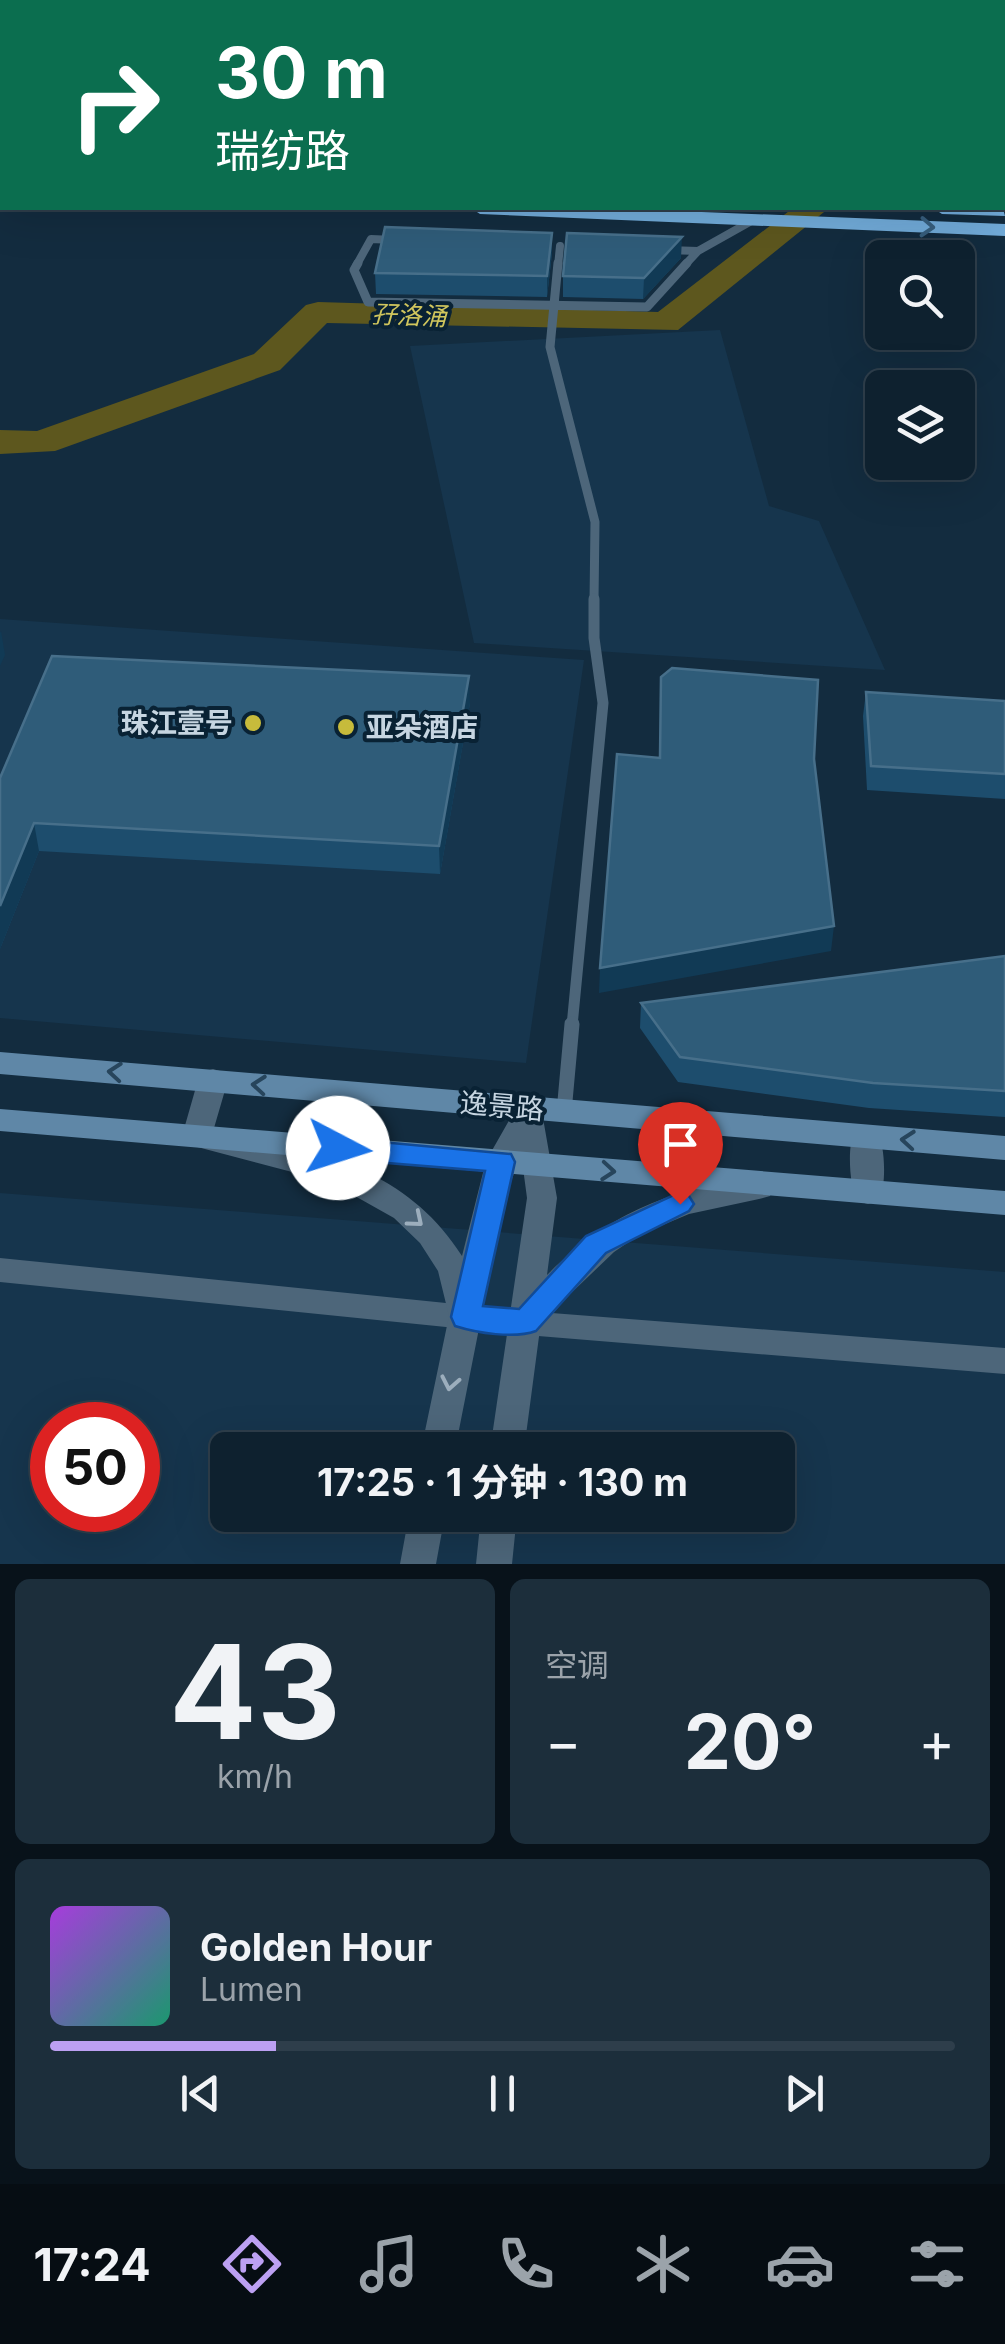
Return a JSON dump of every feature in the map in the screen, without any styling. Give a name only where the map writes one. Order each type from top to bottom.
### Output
[{"type":"highway","points":[[530,210],[1005,230]]},
{"type":"main road","name":"逸景路","points":[[0,1062],[1005,1148]]},
{"type":"main road","name":"逸景路","points":[[0,1120],[1005,1203]]},
{"type":"street","points":[[212,1080],[197,1136],[312,1163],[363,1184],[411,1214],[432,1234],[452,1266],[466,1317]]},
{"type":"street","points":[[442,1432],[501,1162],[530,1109]]},
{"type":"street","points":[[510,1432],[542,1198],[541,1165],[530,1109]]},
{"type":"street","points":[[866,1137],[868,1192]]},
{"type":"street","points":[[526,1322],[596,1244],[625,1228],[680,1204],[777,1184]]},
{"type":"street","points":[[0,1270],[466,1317],[1005,1362]]},
{"type":"street","points":[[418,1564],[423,1532]]},
{"type":"street","points":[[494,1564],[498,1532]]},
{"type":"lane","points":[[408,240],[370,239],[354,270],[368,302],[554,309],[647,307],[698,251],[755,219]]},
{"type":"lane","points":[[541,245],[580,247]]},
{"type":"lane","points":[[560,246],[550,347],[595,522],[594,638],[603,704],[564,1112]]},
{"type":"lane","points":[[658,250],[698,251]]},
{"type":"shaded area","points":[[720,330],[769,506],[819,521],[885,670],[474,643],[410,346]]},
{"type":"shaded area","points":[[0,619],[584,660],[526,1063],[0,1018]]},
{"type":"shaded area","points":[[0,1193],[1005,1272],[1005,1564],[0,1564]]},
{"type":"building","points":[[385,227],[552,233],[547,276],[375,273]]},
{"type":"building","points":[[567,233],[682,237],[644,278],[563,276]]},
{"type":"building","points":[[52,656],[469,676],[439,846],[34,823],[0,906],[0,778]]},
{"type":"building","points":[[672,668],[818,680],[814,759],[834,926],[600,968],[617,754],[660,758],[661,677]]},
{"type":"building","points":[[866,692],[1005,701],[1005,774],[871,766]]},
{"type":"building","points":[[1005,956],[1005,1091],[873,1083],[680,1057],[641,1003]]},
{"type":"waterway","name":"孖洛涌","points":[[0,442],[41,443],[267,362],[318,312],[666,323],[810,210]]},
{"type":"place","name":"珠江壹号","points":[[253,723]]},
{"type":"place","name":"亚朵酒店","points":[[346,727]]},
{"type":"route","points":[[338,1148],[501,1162],[466,1317],[526,1322],[596,1244],[680,1204]]}]
